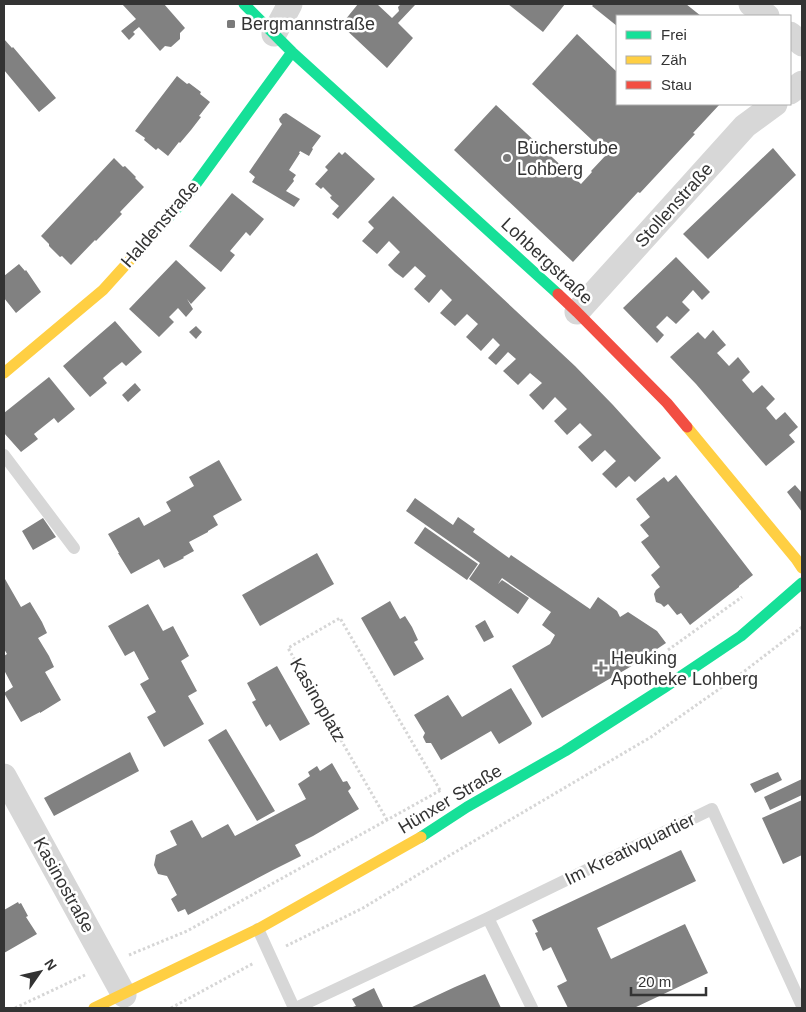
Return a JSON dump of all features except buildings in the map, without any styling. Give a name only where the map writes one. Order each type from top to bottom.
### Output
[{"type":"street","name":"Lohbergstraße","points":[[244,4],[292,52],[577,312],[668,403],[796,558],[802,568]]},
{"type":"street","points":[[274,34],[290,4]]},
{"type":"street","points":[[751,4],[766,15]]},
{"type":"street","points":[[791,35],[802,44]]},
{"type":"street","name":"Haldenstraße","points":[[6,367],[103,290],[178,206],[292,52]]},
{"type":"street","points":[[791,91],[802,83]]},
{"type":"street","name":"Stollenstraße","points":[[577,312],[745,126],[774,105]]},
{"type":"street","name":"Hünxer Straße","points":[[94,1008],[258,929],[413,842],[461,811],[565,751],[741,636],[802,584]]},
{"type":"street","name":"Kasinostraße","points":[[4,776],[124,995]]},
{"type":"lane","points":[[4,456],[74,548]]},
{"type":"lane","name":"Im Kreativquartier","points":[[295,1008],[488,918],[712,809],[802,1006]]},
{"type":"lane","points":[[488,918],[532,1008]]},
{"type":"lane","points":[[258,929],[295,1008]]},
{"type":"path","points":[[666,652],[743,597]]},
{"type":"path","name":"Kasinoplatz","points":[[387,820],[288,648],[340,618],[440,790]]},
{"type":"path","points":[[171,1008],[269,955],[363,908],[476,839],[651,737],[742,673],[802,627]]},
{"type":"path","points":[[15,1008],[108,964],[187,931],[448,786]]},
{"type":"traffic: fast","points":[[244,4],[292,52],[558,294]]},
{"type":"traffic: fast","points":[[159,228],[185,199],[292,52]]},
{"type":"traffic: fast","points":[[421,837],[467,807],[565,751],[665,687],[741,636],[802,583]]},
{"type":"traffic: slow","points":[[4,373],[103,290],[159,228]]},
{"type":"traffic: slow","points":[[687,427],[802,568]]},
{"type":"traffic: slow","points":[[94,1008],[258,929],[421,837]]},
{"type":"traffic: jam","points":[[558,294],[667,403],[687,427]]},
{"type":"place","name":"Bergmannstraße","points":[[231,24]]},
{"type":"place","name":"Bücherstube Lohberg","points":[[507,158]]},
{"type":"place","name":"Heuking Apotheke Lohberg","points":[[601,668]]}]
